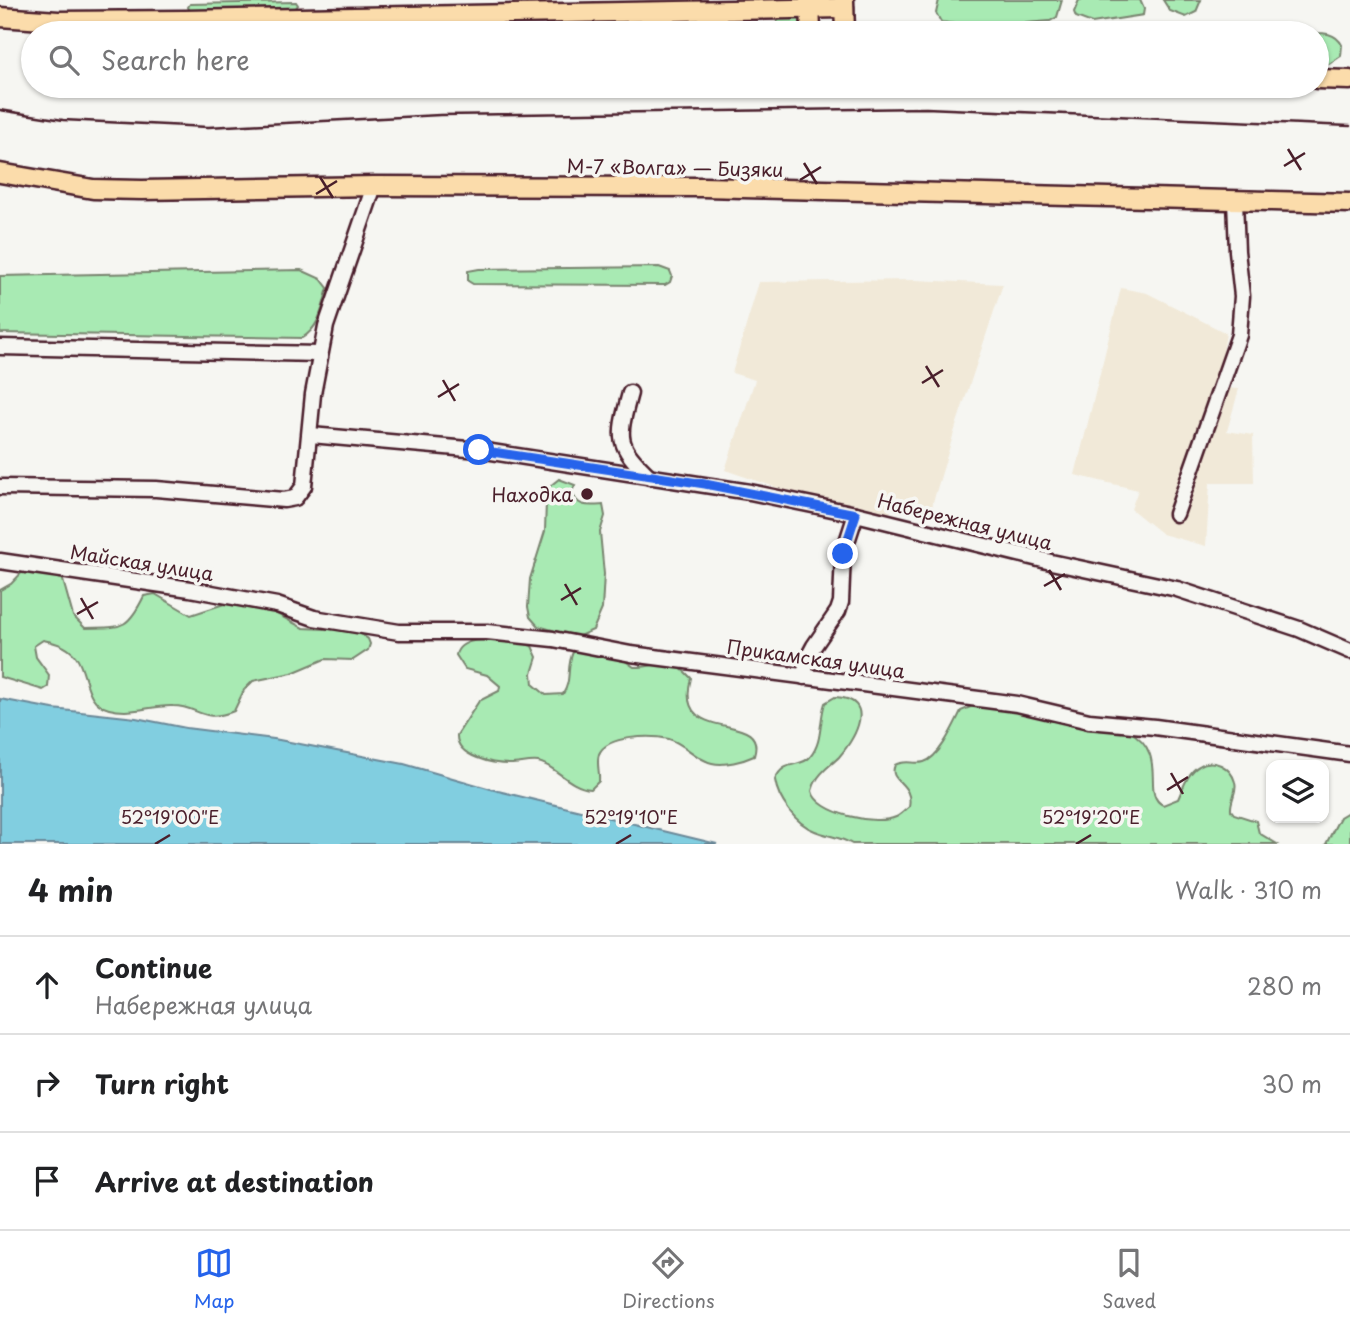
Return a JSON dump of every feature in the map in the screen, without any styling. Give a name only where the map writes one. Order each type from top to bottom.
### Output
[{"type":"main road","points":[[0,17],[58,21],[185,20],[844,4]]},
{"type":"main road","points":[[1329,79],[1350,80]]},
{"type":"main road","name":"М-7 «Волга» — Бизяки","points":[[0,173],[93,189],[703,187],[1350,203]]},
{"type":"street","points":[[0,486],[156,489],[290,499],[299,495],[304,486],[313,394],[326,326],[374,186]]},
{"type":"street","points":[[1176,514],[1239,335],[1242,296],[1235,201]]},
{"type":"street","points":[[0,347],[320,354]]},
{"type":"street","points":[[630,393],[621,439],[627,454],[651,478]]},
{"type":"street","name":"Набережная улица","points":[[311,435],[479,450],[750,492],[856,514],[1051,562],[1188,592],[1299,629],[1350,651]]},
{"type":"street","points":[[803,677],[807,659],[841,602],[843,554],[856,514]]},
{"type":"street","name":"Майская улица","points":[[0,561],[119,577],[277,605]]},
{"type":"street","name":"Прикамская улица","points":[[277,605],[314,618],[399,632],[487,632],[526,636],[631,654],[1017,704],[1089,721],[1155,727],[1350,754]]},
{"type":"shaded area","points":[[915,280],[1003,284],[957,423],[933,502],[932,514],[892,506],[890,513],[781,489],[725,470],[755,380],[732,373],[759,282]]},
{"type":"shaded area","points":[[1121,288],[1147,293],[1226,333],[1222,359],[1211,387],[1239,389],[1227,431],[1253,435],[1254,483],[1210,483],[1206,546],[1162,534],[1131,509],[1138,490],[1075,475]]},
{"type":"green space","points":[[939,0],[1062,0],[1057,17],[1050,21],[940,21],[936,13]]},
{"type":"green space","points":[[1079,0],[1140,0],[1144,9],[1143,15],[1105,21],[1087,21],[1076,17],[1074,12]]},
{"type":"green space","points":[[1163,0],[1201,0],[1196,12],[1186,17],[1170,11]]},
{"type":"green space","points":[[296,2],[298,5],[295,9],[190,11],[188,7],[190,4]]},
{"type":"green space","points":[[793,14],[800,21],[778,21]]},
{"type":"green space","points":[[1329,35],[1342,45],[1341,56],[1329,64]]},
{"type":"green space","points":[[659,267],[670,271],[672,276],[670,282],[665,285],[473,284],[468,281],[468,271],[479,269]]},
{"type":"green space","points":[[301,270],[321,279],[328,288],[317,323],[302,338],[0,333],[0,276]]},
{"type":"green space","points":[[559,479],[575,485],[572,491],[580,503],[603,505],[605,516],[600,532],[604,574],[602,609],[593,630],[577,637],[538,626],[530,617],[528,607],[530,579],[545,531],[546,502],[550,486]]},
{"type":"green space","points":[[59,566],[73,616],[85,628],[122,625],[133,616],[144,596],[155,594],[191,615],[224,604],[264,607],[303,628],[358,632],[368,639],[370,644],[368,650],[353,660],[325,659],[292,673],[253,681],[244,690],[234,711],[223,715],[207,715],[173,706],[126,711],[109,709],[95,701],[73,653],[52,642],[43,640],[34,646],[36,657],[49,675],[48,687],[43,690],[0,677],[0,590],[11,584],[27,567]]},
{"type":"green space","points":[[472,641],[516,641],[532,646],[537,657],[532,673],[533,684],[546,695],[563,694],[573,652],[579,650],[615,654],[634,667],[663,663],[675,665],[691,678],[689,699],[695,713],[707,721],[748,733],[755,741],[754,756],[717,764],[701,759],[669,739],[641,737],[620,740],[611,743],[599,754],[599,781],[591,789],[575,784],[538,762],[503,764],[477,758],[462,749],[457,735],[479,701],[499,691],[500,686],[487,675],[465,669],[456,655],[459,648]]},
{"type":"green space","points":[[835,697],[848,699],[856,705],[859,712],[859,721],[851,740],[839,757],[821,774],[812,791],[816,799],[836,812],[876,820],[901,814],[909,807],[910,799],[905,787],[895,775],[895,765],[903,762],[920,763],[930,759],[946,740],[961,711],[975,705],[1129,731],[1141,740],[1148,751],[1152,762],[1154,792],[1163,805],[1178,799],[1189,776],[1199,766],[1204,763],[1221,765],[1230,772],[1235,782],[1231,810],[1234,814],[1256,821],[1259,833],[1277,844],[852,844],[801,823],[784,803],[775,780],[778,773],[787,766],[810,757],[819,738],[825,703]]},
{"type":"green space","points":[[1350,811],[1350,844],[1326,844],[1340,817]]},
{"type":"water","points":[[0,699],[53,709],[136,718],[186,728],[274,739],[404,764],[498,791],[717,844],[0,844]]},
{"type":"railway","points":[[0,110],[63,120],[208,127],[440,115],[926,108],[1350,126]]},
{"type":"place","name":"Находка","points":[[587,494]]},
{"type":"route","points":[[479,450],[651,478],[705,484],[856,514],[843,554]]}]
